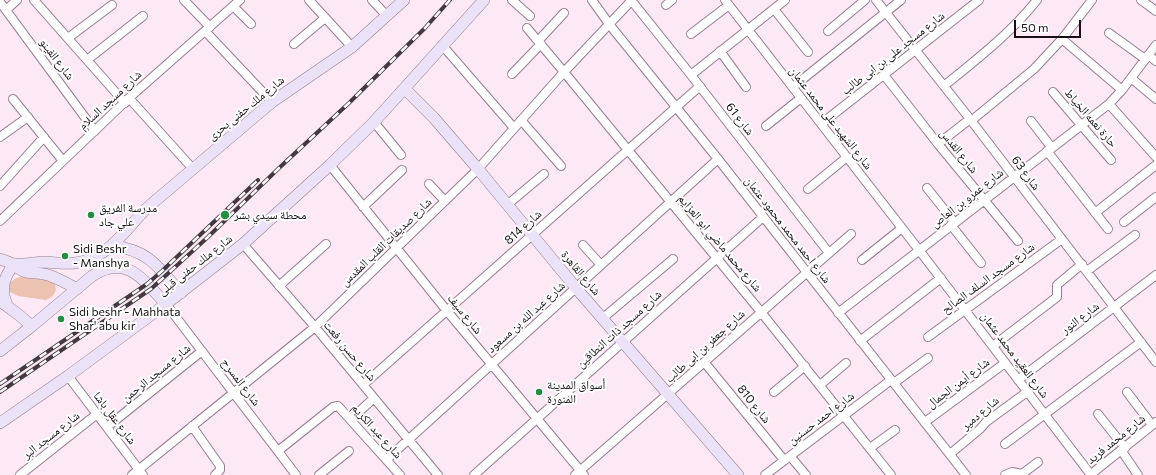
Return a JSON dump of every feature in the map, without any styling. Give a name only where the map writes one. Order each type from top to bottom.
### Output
[{"type":"street","points":[[6,10],[16,0]]},
{"type":"street","points":[[34,0],[86,60],[193,169]]},
{"type":"street","points":[[184,0],[207,29],[272,102]]},
{"type":"street","name":"شارع مسجد السلام","points":[[0,221],[127,101],[240,0]]},
{"type":"street","points":[[309,0],[352,46]]},
{"type":"street","points":[[372,0],[387,16]]},
{"type":"street","name":"شارع ملك حفنى بحرى","points":[[14,264],[40,262],[76,263],[96,258],[113,246],[144,211],[272,102],[352,46],[404,0]]},
{"type":"street","name":"شارع ملك حفنى قبلى","points":[[0,423],[68,376],[181,293],[243,244],[330,165],[374,122],[484,0]]},
{"type":"street","points":[[512,0],[530,16]]},
{"type":"street","name":"شارع احمد محمد محمود عثمان","points":[[592,0],[609,24],[718,159],[966,475]]},
{"type":"street","name":"شارع صديقات القلب المقدس","points":[[132,475],[141,472],[192,426],[315,327],[478,169],[564,72],[632,0]]},
{"type":"street","name":"شارع 61","points":[[632,0],[829,253]]},
{"type":"street","points":[[691,74],[785,0]]},
{"type":"street","points":[[828,31],[865,0]]},
{"type":"street","name":"شارع 63","points":[[876,0],[1115,306],[1156,362]]},
{"type":"street","points":[[793,87],[901,0]]},
{"type":"street","name":"شارع مسجد على بن ابى طالب","points":[[821,124],[979,0]]},
{"type":"street","points":[[944,86],[1000,39],[1019,21],[1037,0]]},
{"type":"street","points":[[938,144],[971,120],[1034,69],[1062,39],[1092,0]]},
{"type":"street","points":[[1141,0],[1151,3],[1156,11]]},
{"type":"street","name":"شارع الفينو","points":[[0,2],[96,130]]},
{"type":"street","points":[[692,34],[727,2]]},
{"type":"street","name":"شارع الشهيد على محمد عثمان","points":[[727,2],[919,250]]},
{"type":"street","points":[[68,38],[112,5]]},
{"type":"street","points":[[233,6],[251,24]]},
{"type":"street","points":[[774,9],[808,52]]},
{"type":"street","points":[[512,74],[564,13]]},
{"type":"street","points":[[86,60],[143,16]]},
{"type":"street","points":[[294,44],[326,18]]},
{"type":"street","name":"شارع محمد ماضي ابو العزايم","points":[[527,28],[717,258],[892,475]]},
{"type":"street","points":[[1109,33],[1146,57],[1156,61]]},
{"type":"street","points":[[1062,39],[1122,90]]},
{"type":"street","points":[[442,45],[514,128]]},
{"type":"street","name":"شارع عمرو بن العاص","points":[[838,313],[1109,104],[1122,90],[1156,45]]},
{"type":"street","points":[[720,51],[746,87]]},
{"type":"street","name":"شارع القدس","points":[[884,75],[938,144],[1018,241]]},
{"type":"street","points":[[1131,78],[1156,99]]},
{"type":"street","name":"شارع 814","points":[[363,386],[700,86]]},
{"type":"street","name":"شارع القاهرة","points":[[404,89],[434,118],[576,288],[738,475]]},
{"type":"street","name":"حارة نعمه الخياط","points":[[1052,92],[1111,160]]},
{"type":"street","points":[[766,126],[801,98]]},
{"type":"street","points":[[13,99],[63,161]]},
{"type":"street","points":[[1109,104],[1156,157]]},
{"type":"street","points":[[0,137],[28,117]]},
{"type":"street","points":[[521,120],[561,166]]},
{"type":"street","points":[[1031,121],[1049,150],[1108,229]]},
{"type":"street","points":[[374,122],[401,155]]},
{"type":"street","points":[[0,186],[44,137]]},
{"type":"street","points":[[808,189],[846,157]]},
{"type":"street","name":"شارع عبد الله بن مسعود","points":[[386,460],[718,159]]},
{"type":"street","name":"شارع سيف","points":[[330,165],[580,474]]},
{"type":"street","points":[[1095,213],[1156,165]]},
{"type":"street","points":[[363,207],[402,170]]},
{"type":"street","points":[[507,205],[544,174]]},
{"type":"street","points":[[429,184],[445,201]]},
{"type":"street","points":[[927,188],[981,263]]},
{"type":"street","points":[[1124,222],[1156,197]]},
{"type":"street","name":"شارع مسجد ذات النطاقين","points":[[474,475],[763,217]]},
{"type":"street","points":[[862,260],[902,228]]},
{"type":"street","name":"شارع جعفر بن ابى طالب","points":[[580,474],[761,312],[851,234]]},
{"type":"street","points":[[1087,271],[1135,235]]},
{"type":"street","name":"شارع مسجد السلف الصالح","points":[[928,337],[1062,239]]},
{"type":"street","name":"شارع حسن رفعت","points":[[243,244],[315,327],[438,475]]},
{"type":"street","points":[[278,286],[326,244]]},
{"type":"street","points":[[583,245],[601,265]]},
{"type":"street","points":[[113,246],[135,251],[154,262],[181,293]]},
{"type":"street","name":"شارع العقيد محمد عثمان","points":[[919,250],[1090,475]]},
{"type":"street","points":[[0,259],[14,264],[24,272],[46,274],[77,289]]},
{"type":"street","points":[[603,318],[673,259]]},
{"type":"street","points":[[14,264],[6,274],[3,283],[3,303],[32,326]]},
{"type":"street","points":[[993,346],[1057,297],[1057,285],[1082,264]]},
{"type":"street","points":[[0,351],[100,271],[113,268],[126,268],[139,276],[166,304]]},
{"type":"street","name":"شارع النور","points":[[1018,380],[1156,275]]},
{"type":"street","points":[[860,341],[941,278]]},
{"type":"street","name":"شارع المسرح","points":[[166,304],[296,475]]},
{"type":"street","points":[[1005,444],[1141,342]]},
{"type":"street","name":"شارع مسجد الرحمن","points":[[107,427],[202,352]]},
{"type":"street","name":"شارع احمد حسنين","points":[[764,475],[844,415],[928,358]]},
{"type":"street","name":"شارع 810","points":[[705,362],[787,458],[806,475]]},
{"type":"street","points":[[820,385],[846,363]]},
{"type":"street","name":"شارع أيمن الجمال","points":[[925,422],[1005,363]]},
{"type":"street","points":[[774,392],[805,366]]},
{"type":"street","name":"شارع عقل باشا","points":[[68,376],[141,472]]},
{"type":"street","name":"شارع دمير","points":[[950,454],[980,429],[986,422],[1027,392]]},
{"type":"street","points":[[1128,392],[1154,424]]},
{"type":"street","points":[[351,419],[374,398]]},
{"type":"street","name":"شارع عبد الكريم","points":[[278,451],[336,406],[341,408],[400,475]]},
{"type":"street","name":"شارع مسجد البر","points":[[20,475],[97,414]]},
{"type":"street","points":[[1098,414],[1123,449],[1138,475]]},
{"type":"street","name":"شارع محمد فريد","points":[[1090,475],[1154,424]]},
{"type":"street","points":[[192,426],[220,466],[220,470],[215,475]]},
{"type":"street","points":[[870,448],[895,430]]},
{"type":"street","points":[[319,475],[349,451]]},
{"type":"street","points":[[1005,475],[1012,472],[1022,474],[1038,462]]},
{"type":"shaded area","points":[[37,275],[55,283],[56,290],[53,296],[46,300],[18,296],[10,292],[8,287],[16,278]]},
{"type":"railway","points":[[0,392],[151,289],[349,103],[425,28],[450,0]]},
{"type":"railway","points":[[0,384],[147,284],[258,180]]},
{"type":"place","name":"مدرسة الفريق علي جاد","points":[[91,215]]},
{"type":"place","name":"محطة سيدي بشر","points":[[225,215]]},
{"type":"place","name":"Sidi Beshr - Manshya","points":[[65,256]]},
{"type":"place","name":"Sidi beshr - Mahhata Shar' abu kir","points":[[61,319]]},
{"type":"place","name":"أسواق المدينة المنورة","points":[[539,392]]}]
